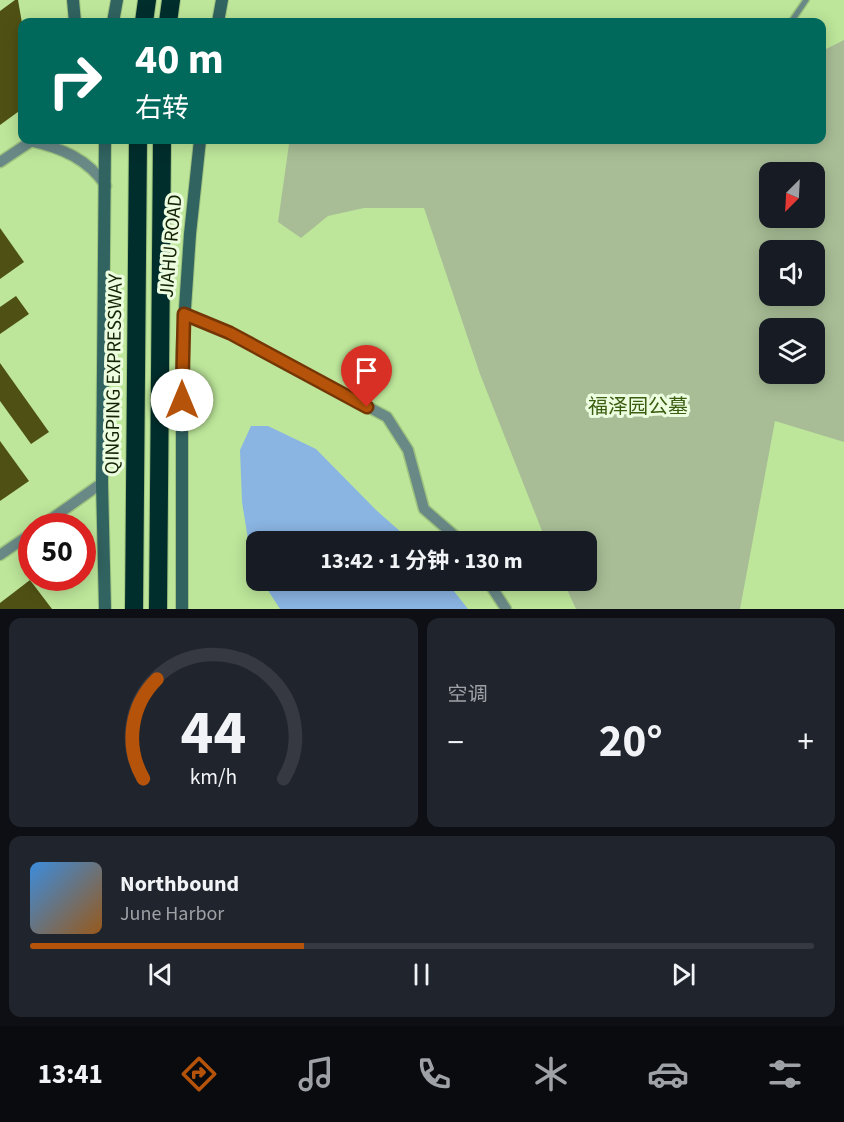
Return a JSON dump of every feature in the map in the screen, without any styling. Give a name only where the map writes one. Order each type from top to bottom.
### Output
[{"type":"highway","points":[[145,18],[147,0]]},
{"type":"highway","points":[[169,18],[171,0]]},
{"type":"highway","name":"QINGPING EXPRESSWAY","points":[[134,609],[138,144]]},
{"type":"highway","points":[[158,609],[162,144]]},
{"type":"main road","points":[[73,0],[75,18]]},
{"type":"main road","points":[[114,18],[117,0]]},
{"type":"main road","points":[[219,18],[222,0]]},
{"type":"main road","points":[[105,144],[102,483],[105,609]]},
{"type":"main road","name":"JIAHU ROAD","points":[[182,609],[182,353],[200,144]]},
{"type":"street","points":[[0,162],[26,144]]},
{"type":"street","points":[[45,144],[91,167],[106,186]]},
{"type":"street","points":[[184,314],[230,333],[387,417],[408,450],[424,509],[449,531]]},
{"type":"street","points":[[59,513],[102,483]]},
{"type":"street","points":[[0,555],[18,543]]},
{"type":"street","points":[[495,591],[506,609]]},
{"type":"lane","points":[[794,18],[806,0]]},
{"type":"green space","name":"福泽园公墓","points":[[844,40],[844,442],[775,421],[740,609],[576,609],[568,591],[597,591],[597,531],[542,531],[480,374],[424,208],[364,208],[328,216],[301,238],[278,222],[289,144],[826,144],[826,49]]},
{"type":"water","points":[[251,426],[268,426],[316,449],[400,531],[247,531],[242,502],[240,450]]},
{"type":"water","points":[[268,591],[454,591],[468,609],[280,609]]},
{"type":"building","points":[[18,0],[21,18],[18,18],[18,112],[0,125],[0,11]]},
{"type":"building","points":[[0,228],[24,262],[0,279]]},
{"type":"building","points":[[16,296],[29,314],[0,334],[0,307]]},
{"type":"building","points":[[0,363],[49,432],[31,444],[0,401]]},
{"type":"building","points":[[0,441],[29,481],[0,501]]},
{"type":"building","points":[[18,589],[38,591],[52,609],[0,609],[0,603]]},
{"type":"route","points":[[182,400],[184,314],[230,333],[367,407]]}]
